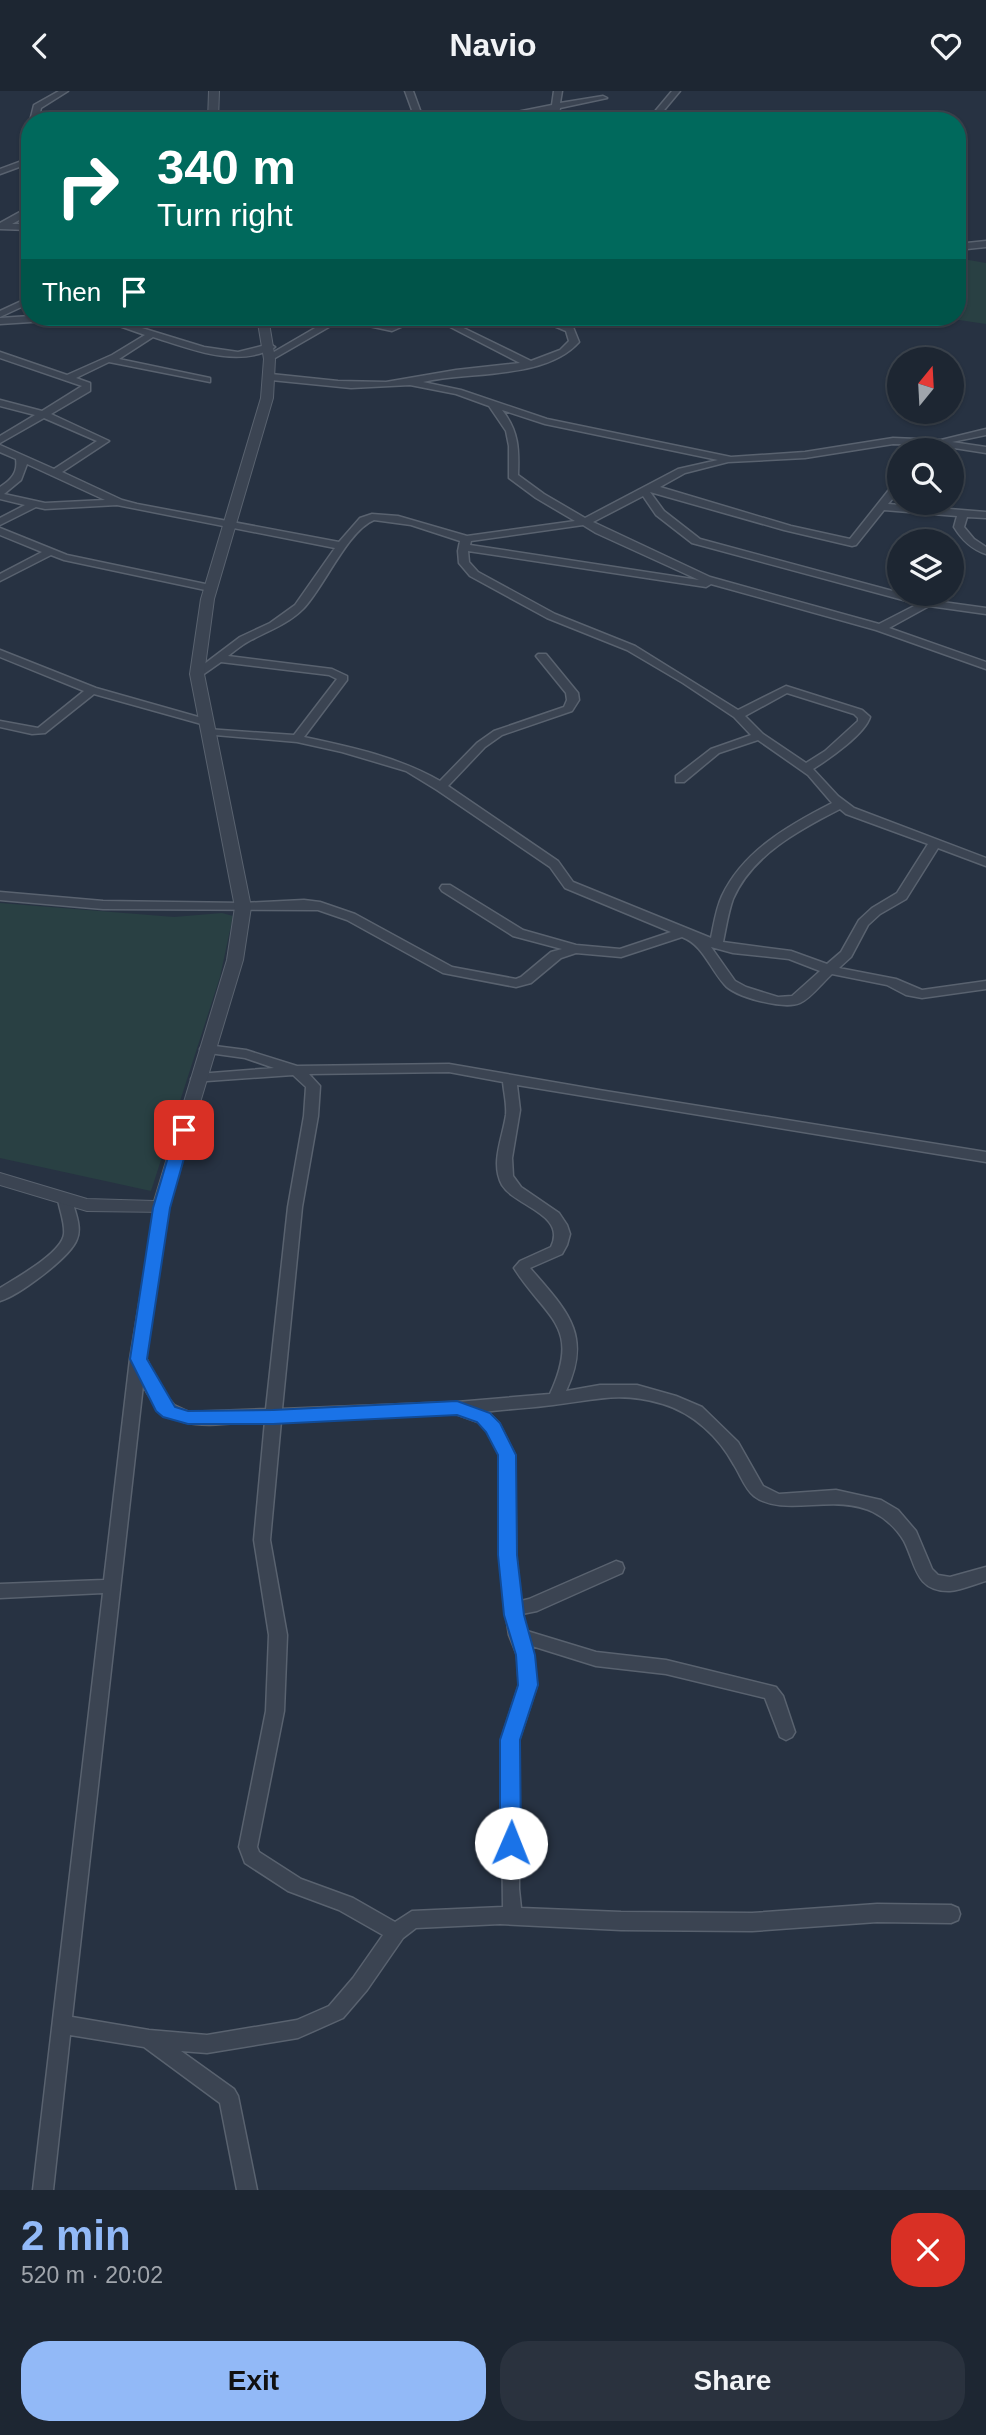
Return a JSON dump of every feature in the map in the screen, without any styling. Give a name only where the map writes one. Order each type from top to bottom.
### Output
[{"type":"street","points":[[36,112],[37,107],[64,91]]},
{"type":"street","points":[[213,112],[214,91]]},
{"type":"street","points":[[409,91],[417,112]]},
{"type":"street","points":[[556,112],[558,91]]},
{"type":"street","points":[[658,112],[676,91]]},
{"type":"street","points":[[521,112],[603,99]]},
{"type":"street","points":[[0,171],[21,164]]},
{"type":"street","points":[[16,166],[21,167]]},
{"type":"street","points":[[1,226],[21,215]]},
{"type":"street","points":[[1,226],[21,227]]},
{"type":"street","points":[[966,246],[986,244]]},
{"type":"street","points":[[0,314],[21,304]]},
{"type":"street","points":[[0,321],[21,320]]},
{"type":"street","points":[[124,326],[203,350],[229,355],[271,352],[322,326]]},
{"type":"street","points":[[43,2190],[138,1359],[161,1208],[240,943],[243,907],[197,674],[199,634],[210,588],[264,415],[271,377],[271,352],[265,326]]},
{"type":"street","points":[[453,326],[529,364]]},
{"type":"street","points":[[271,377],[376,386],[413,383],[441,375],[529,364],[568,350],[573,342],[570,329],[562,326]]},
{"type":"street","points":[[68,378],[151,335]]},
{"type":"street","points":[[0,355],[88,387],[0,440]]},
{"type":"street","points":[[111,358],[117,362],[207,380]]},
{"type":"street","points":[[413,383],[458,392],[545,421],[731,460]]},
{"type":"street","points":[[0,403],[44,415],[104,441],[54,473]]},
{"type":"street","points":[[494,406],[509,422],[512,432],[513,476],[540,496],[636,548],[728,587]]},
{"type":"street","points":[[956,438],[986,432]]},
{"type":"street","points":[[465,543],[586,522],[682,471],[731,460],[805,455],[887,443]]},
{"type":"street","points":[[964,446],[986,450]]},
{"type":"street","points":[[0,448],[118,502],[229,526],[342,545]]},
{"type":"street","points":[[21,457],[22,471],[0,494],[32,505],[118,502]]},
{"type":"street","points":[[647,489],[847,543],[855,541],[887,501]]},
{"type":"street","points":[[647,489],[660,513],[696,541],[887,592]]},
{"type":"street","points":[[0,522],[32,505]]},
{"type":"street","points":[[883,507],[887,507]]},
{"type":"street","points":[[964,512],[986,515]]},
{"type":"street","points":[[962,515],[959,527],[973,545],[986,551]]},
{"type":"street","points":[[197,674],[244,639],[274,625],[299,607],[342,545],[366,519],[377,516],[391,517],[465,543],[728,587],[880,628],[986,666]]},
{"type":"street","points":[[0,531],[49,552],[210,588]]},
{"type":"street","points":[[465,543],[464,563],[474,574],[551,616],[631,648],[738,715],[759,736],[805,769],[850,811],[986,862]]},
{"type":"street","points":[[0,578],[49,552]]},
{"type":"street","points":[[880,628],[921,606]]},
{"type":"street","points":[[949,606],[986,611]]},
{"type":"street","points":[[0,653],[92,690],[206,727],[297,739],[344,749],[410,769],[554,864],[569,884],[699,939],[733,949],[783,953],[831,970],[872,977],[922,994],[986,985]]},
{"type":"street","points":[[441,787],[481,745],[498,733],[568,709],[573,700],[572,693],[542,656]]},
{"type":"street","points":[[219,658],[340,674],[343,678],[340,683],[297,739]]},
{"type":"street","points":[[738,715],[786,689],[858,712],[864,717],[863,722],[829,753],[805,769]]},
{"type":"street","points":[[0,724],[41,731],[92,690]]},
{"type":"street","points":[[680,779],[715,751],[759,736]]},
{"type":"street","points":[[716,944],[730,891],[751,865],[797,825],[841,804]]},
{"type":"street","points":[[699,939],[730,984],[777,1001],[796,1000],[821,974],[831,970],[846,954],[863,923],[876,911],[902,896],[936,843]]},
{"type":"street","points":[[446,888],[518,933],[576,949],[621,953],[683,932]]},
{"type":"street","points":[[0,896],[103,905],[320,906],[351,917],[447,970],[516,983],[526,980],[556,955],[576,949]]},
{"type":"street","points":[[207,1049],[246,1055],[296,1070],[313,1086],[311,1116],[295,1207],[262,1540],[278,1635],[275,1711],[248,1847],[250,1857],[295,1885],[346,1904],[396,1932]]},
{"type":"street","points":[[198,1079],[296,1070],[449,1068],[612,1098],[986,1157]]},
{"type":"street","points":[[509,1078],[513,1110],[505,1162],[507,1182],[515,1191],[554,1216],[563,1233],[561,1244],[552,1256],[525,1264],[521,1268],[558,1312],[572,1340],[570,1365],[555,1399]]},
{"type":"street","points":[[0,1179],[87,1205],[161,1208]]},
{"type":"street","points":[[0,1296],[61,1251],[70,1241],[65,1200]]},
{"type":"street","points":[[138,1359],[163,1406],[169,1413],[188,1418],[273,1417],[457,1408],[555,1399],[600,1391],[637,1391],[696,1411],[733,1446],[757,1490],[767,1496],[779,1500],[836,1496],[875,1505],[891,1515],[910,1536],[925,1573],[933,1581],[950,1584],[986,1574]]},
{"type":"street","points":[[457,1408],[484,1417],[493,1427],[507,1455],[508,1555],[513,1609],[518,1635],[526,1655],[528,1685],[510,1740],[510,1889],[513,1916]]},
{"type":"street","points":[[513,1609],[531,1606],[616,1568]]},
{"type":"street","points":[[0,1591],[112,1586]]},
{"type":"street","points":[[518,1635],[596,1659],[666,1667],[770,1692],[786,1732]]},
{"type":"street","points":[[62,2024],[149,2039],[207,2044],[298,2029],[335,2012],[360,1984],[396,1932],[412,1920],[513,1916],[621,1921],[752,1922],[877,1913],[951,1915]]},
{"type":"street","points":[[149,2039],[227,2096],[231,2103],[247,2190]]},
{"type":"green space","points":[[966,260],[986,263],[986,324],[966,321]]},
{"type":"green space","points":[[0,903],[174,917],[222,913],[233,916],[220,977],[151,1191],[0,1158]]},
{"type":"route","points":[[184,1130],[161,1208],[138,1359],[169,1413],[188,1418],[273,1417],[457,1408],[484,1417],[493,1427],[507,1455],[508,1555],[514,1615],[526,1655],[528,1685],[510,1740],[511,1843]]}]
